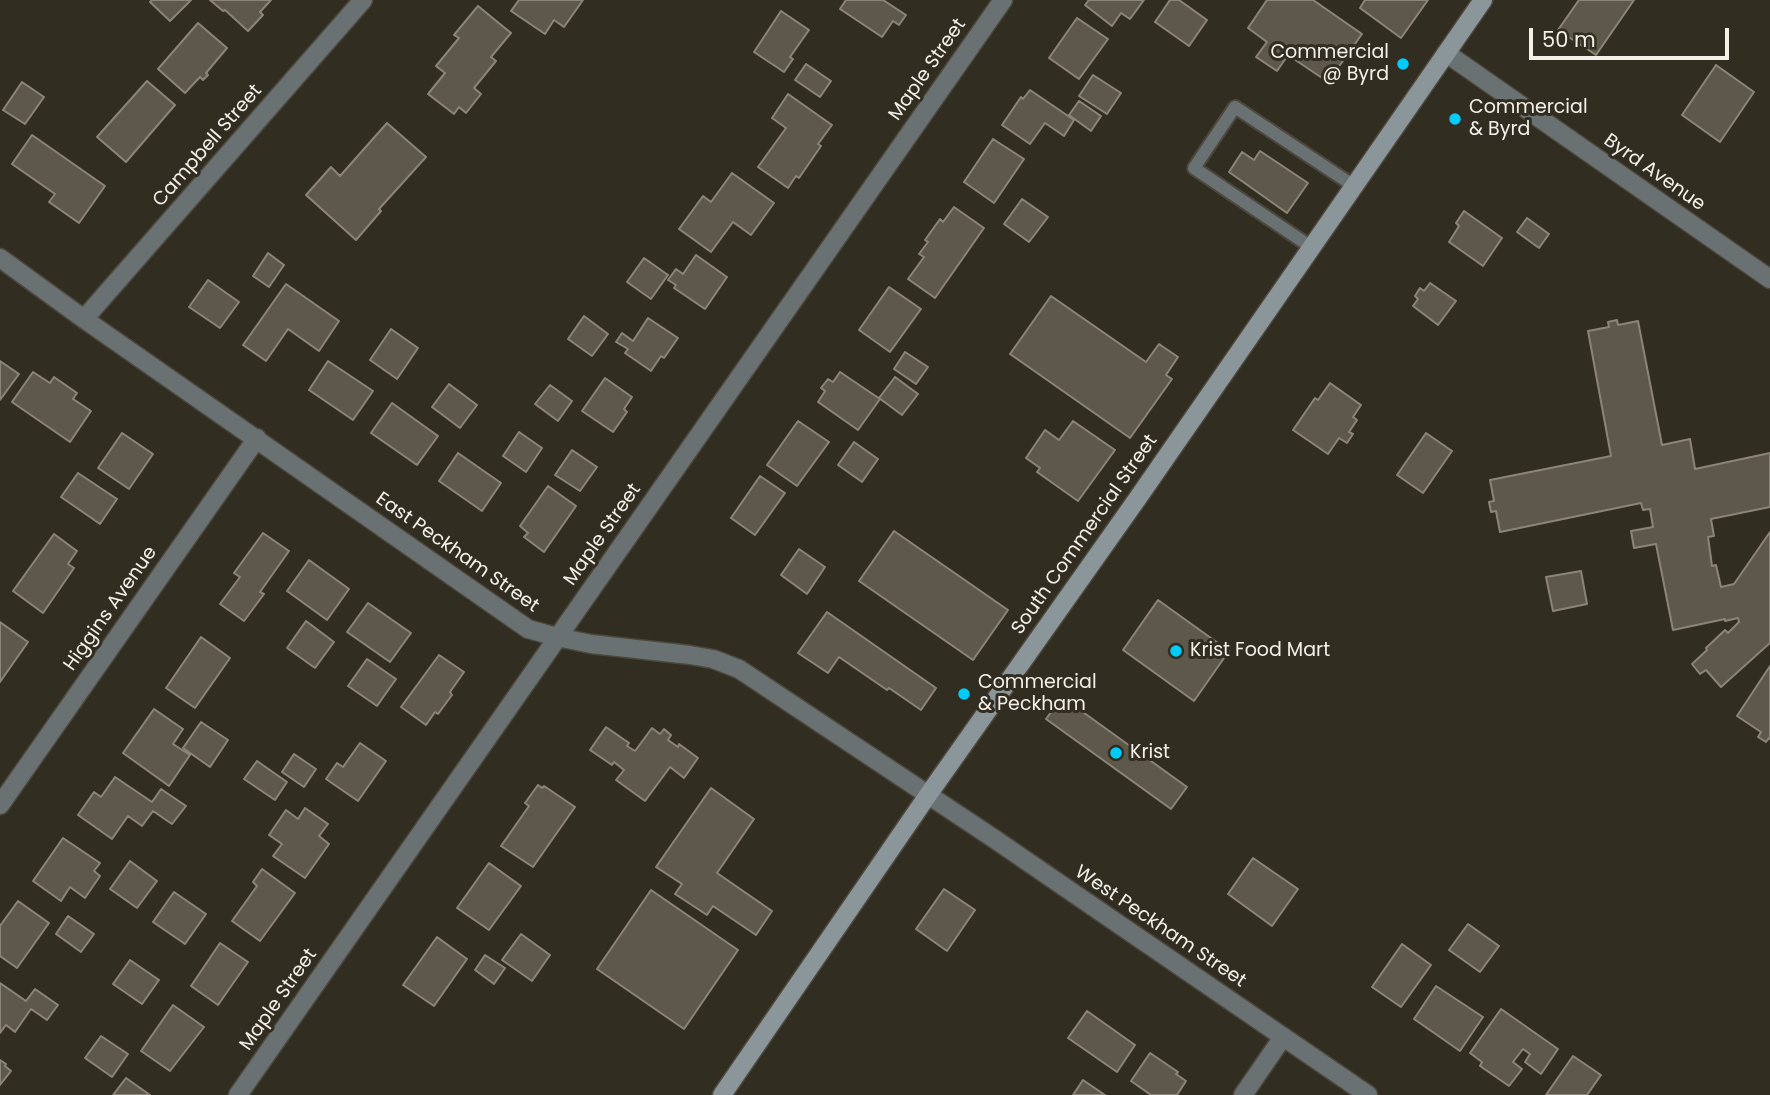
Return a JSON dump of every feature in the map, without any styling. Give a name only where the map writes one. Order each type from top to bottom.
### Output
[{"type":"main road","name":"South Commercial Street","points":[[722,1095],[1483,0]]},
{"type":"street","name":"Campbell Street","points":[[84,319],[363,0]]},
{"type":"street","name":"Maple Street","points":[[239,1095],[1003,0]]},
{"type":"street","name":"Byrd Avenue","points":[[1446,53],[1770,279]]},
{"type":"street","name":"East Peckham Street","points":[[0,258],[528,629],[591,644],[713,659],[739,670],[928,795]]},
{"type":"street","name":"Higgins Avenue","points":[[0,805],[257,438]]},
{"type":"street","name":"West Peckham Street","points":[[928,795],[1368,1095]]},
{"type":"street","points":[[1243,1095],[1283,1037]]},
{"type":"lane","points":[[1311,247],[1194,168],[1236,107],[1354,186]]},
{"type":"building","points":[[191,0],[170,21],[150,2]]},
{"type":"building","points":[[210,0],[271,0],[260,12],[263,15],[248,31]]},
{"type":"building","points":[[519,0],[583,0],[564,27],[554,20],[545,34],[511,11]]},
{"type":"building","points":[[846,0],[883,0],[906,15],[899,25],[893,21],[882,37],[840,9]]},
{"type":"building","points":[[1089,0],[1144,0],[1130,19],[1121,13],[1112,26],[1085,5]]},
{"type":"building","points":[[1170,0],[1179,0],[1207,20],[1189,46],[1155,22]]},
{"type":"building","points":[[1267,0],[1313,0],[1362,34],[1328,82],[1288,55],[1277,71],[1256,57],[1267,42],[1248,28]]},
{"type":"building","points":[[1365,0],[1428,0],[1401,38],[1360,8]]},
{"type":"building","points":[[1579,0],[1634,0],[1596,55],[1558,30]]},
{"type":"building","points":[[478,6],[511,33],[491,57],[496,61],[474,88],[481,94],[466,113],[459,107],[454,114],[428,94],[445,73],[436,66],[459,38],[454,35]]},
{"type":"building","points":[[781,11],[809,30],[790,57],[793,59],[784,72],[754,52]]},
{"type":"building","points":[[1077,18],[1108,39],[1079,79],[1049,58]]},
{"type":"building","points":[[198,23],[227,48],[206,73],[208,75],[203,80],[200,77],[185,93],[158,69]]},
{"type":"building","points":[[806,64],[831,81],[820,97],[795,80]]},
{"type":"building","points":[[1716,65],[1754,92],[1720,142],[1682,115]]},
{"type":"building","points":[[1093,75],[1121,93],[1107,114],[1079,96]]},
{"type":"building","points":[[147,81],[175,105],[126,162],[97,137]]},
{"type":"building","points":[[22,82],[44,97],[25,124],[3,110]]},
{"type":"building","points":[[1030,90],[1074,120],[1064,136],[1045,123],[1030,144],[1002,125],[1021,97],[1023,99]]},
{"type":"building","points":[[788,94],[832,125],[799,178],[796,176],[788,188],[758,167],[786,128],[772,118]]},
{"type":"building","points":[[1079,101],[1101,116],[1091,131],[1069,115]]},
{"type":"building","points":[[387,123],[426,157],[379,209],[381,211],[356,240],[306,195],[331,167],[340,176]]},
{"type":"building","points":[[32,135],[105,186],[79,223],[49,202],[55,194],[12,164]]},
{"type":"building","points":[[993,139],[1024,159],[994,203],[964,182]]},
{"type":"building","points":[[1260,151],[1308,183],[1287,213],[1229,172],[1242,152],[1254,160]]},
{"type":"building","points":[[732,173],[774,203],[751,235],[733,222],[711,252],[679,229],[703,196],[711,202]]},
{"type":"building","points":[[1022,199],[1048,217],[1029,242],[1004,224]]},
{"type":"building","points":[[954,207],[984,228],[935,298],[908,279],[924,257],[919,254],[928,242],[925,240],[940,219],[943,222]]},
{"type":"building","points":[[1464,211],[1502,238],[1483,266],[1449,242]]},
{"type":"building","points":[[1527,218],[1549,234],[1539,248],[1517,232]]},
{"type":"building","points":[[268,253],[284,265],[269,287],[253,276]]},
{"type":"building","points":[[696,255],[727,277],[705,309],[674,288],[676,285],[668,280],[676,269],[683,274]]},
{"type":"building","points":[[644,258],[668,275],[651,299],[627,282]]},
{"type":"building","points":[[208,280],[239,302],[220,328],[189,307]]},
{"type":"building","points":[[1430,283],[1456,301],[1438,325],[1413,306],[1418,299],[1415,296],[1420,288],[1424,291]]},
{"type":"building","points":[[286,284],[339,321],[319,351],[288,329],[266,361],[243,345]]},
{"type":"building","points":[[889,287],[921,309],[890,352],[859,330]]},
{"type":"building","points":[[1051,296],[1146,362],[1159,344],[1178,357],[1166,375],[1172,379],[1130,438],[1010,354]]},
{"type":"building","points":[[584,316],[608,334],[592,356],[568,339]]},
{"type":"building","points":[[648,318],[678,338],[651,371],[625,353],[628,349],[616,342],[622,333],[633,341]]},
{"type":"building","points":[[1617,320],[1618,325],[1638,321],[1662,445],[1690,439],[1695,469],[1770,453],[1770,507],[1711,519],[1714,536],[1708,537],[1712,566],[1716,565],[1721,587],[1734,584],[1770,532],[1770,643],[1721,687],[1706,670],[1700,674],[1692,664],[1725,630],[1728,633],[1739,622],[1738,618],[1673,630],[1656,544],[1634,548],[1631,531],[1653,527],[1650,509],[1643,510],[1641,503],[1500,532],[1496,511],[1491,512],[1489,502],[1494,501],[1490,480],[1611,456],[1588,331],[1609,327],[1608,322]]},
{"type":"building","points":[[391,329],[418,348],[397,379],[370,360]]},
{"type":"building","points":[[905,352],[928,367],[916,384],[894,369]]},
{"type":"building","points":[[0,361],[19,374],[0,400]]},
{"type":"building","points":[[328,361],[373,391],[353,420],[309,390]]},
{"type":"building","points":[[33,372],[50,383],[54,377],[77,393],[73,399],[91,411],[70,442],[12,402]]},
{"type":"building","points":[[840,372],[880,399],[858,430],[818,402],[825,391],[821,388],[828,379],[833,382]]},
{"type":"building","points":[[895,377],[918,394],[902,415],[879,398]]},
{"type":"building","points":[[605,378],[632,397],[624,409],[627,412],[613,432],[582,411]]},
{"type":"building","points":[[1330,383],[1361,405],[1353,417],[1357,420],[1349,432],[1353,434],[1347,443],[1339,438],[1328,454],[1293,430],[1315,398],[1318,400]]},
{"type":"building","points":[[449,384],[477,405],[460,428],[432,407]]},
{"type":"building","points":[[550,385],[572,401],[558,421],[535,404]]},
{"type":"building","points":[[392,403],[438,436],[417,465],[371,433]]},
{"type":"building","points":[[798,421],[829,442],[797,486],[767,465]]},
{"type":"building","points":[[1073,421],[1115,450],[1078,501],[1037,472],[1040,468],[1026,458],[1045,430],[1059,440]]},
{"type":"building","points":[[519,432],[542,448],[526,472],[503,456]]},
{"type":"building","points":[[122,433],[153,454],[129,489],[98,468]]},
{"type":"building","points":[[1426,433],[1452,451],[1423,493],[1397,475]]},
{"type":"building","points":[[854,442],[878,459],[862,482],[838,465]]},
{"type":"building","points":[[572,450],[597,467],[580,491],[555,475]]},
{"type":"building","points":[[458,453],[501,483],[482,511],[439,481]]},
{"type":"building","points":[[78,473],[117,499],[100,524],[61,497]]},
{"type":"building","points":[[760,476],[785,493],[755,535],[731,518]]},
{"type":"building","points":[[548,486],[576,506],[544,552],[524,537],[528,533],[520,526]]},
{"type":"building","points":[[894,531],[1008,610],[973,660],[859,581]]},
{"type":"building","points":[[263,533],[289,551],[260,592],[264,594],[244,621],[220,604],[240,577],[234,573]]},
{"type":"building","points":[[54,534],[77,551],[68,564],[74,568],[43,613],[13,591]]},
{"type":"building","points":[[799,549],[825,567],[807,594],[781,575]]},
{"type":"building","points":[[309,560],[349,589],[327,620],[287,591]]},
{"type":"building","points":[[1581,571],[1587,604],[1553,611],[1546,577]]},
{"type":"building","name":"Krist Food Mart","points":[[1158,600],[1229,651],[1194,701],[1123,650]]},
{"type":"building","points":[[368,603],[411,633],[390,662],[347,632]]},
{"type":"building","points":[[827,612],[936,688],[921,710],[839,657],[828,673],[798,653]]},
{"type":"building","points":[[306,621],[334,642],[315,668],[287,648]]},
{"type":"building","points":[[0,622],[28,642],[0,682]]},
{"type":"building","points":[[201,637],[230,658],[195,708],[166,688]]},
{"type":"building","points":[[439,655],[464,672],[450,692],[452,695],[426,725],[401,707]]},
{"type":"building","points":[[367,659],[396,679],[377,706],[348,686]]},
{"type":"building","points":[[1770,666],[1770,739],[1766,742],[1758,737],[1761,732],[1737,716]]},
{"type":"building","name":"Krist","points":[[1062,697],[1187,787],[1171,809],[1046,719]]},
{"type":"building","points":[[154,709],[183,729],[173,744],[190,755],[169,786],[123,753]]},
{"type":"building","points":[[201,722],[228,740],[210,767],[183,748]]},
{"type":"building","points":[[606,727],[629,743],[627,746],[635,751],[652,728],[660,734],[664,729],[671,735],[668,740],[678,747],[679,744],[698,758],[684,778],[670,767],[645,801],[616,780],[624,770],[590,750]]},
{"type":"building","points":[[360,743],[386,761],[358,801],[326,779],[337,763],[343,767]]},
{"type":"building","points":[[294,754],[316,769],[304,787],[282,772]]},
{"type":"building","points":[[257,761],[287,782],[275,800],[244,779]]},
{"type":"building","points":[[115,777],[152,802],[161,789],[186,806],[172,824],[153,811],[142,826],[128,816],[112,839],[78,815],[94,792],[101,797]]},
{"type":"building","points":[[538,785],[542,788],[544,786],[575,807],[533,867],[501,846],[529,806],[525,803]]},
{"type":"building","points":[[711,788],[754,819],[717,873],[772,911],[756,935],[713,906],[707,915],[675,894],[682,884],[656,867]]},
{"type":"building","points":[[305,808],[328,824],[319,836],[329,844],[305,878],[273,856],[282,844],[269,835],[286,810],[298,819]]},
{"type":"building","points":[[63,838],[100,863],[94,871],[100,876],[85,898],[70,887],[61,901],[33,881]]},
{"type":"building","points":[[1253,858],[1298,889],[1272,926],[1228,894]]},
{"type":"building","points":[[130,861],[157,881],[137,908],[110,889]]},
{"type":"building","points":[[489,863],[521,886],[489,930],[457,908]]},
{"type":"building","points":[[262,869],[295,893],[260,941],[232,921],[257,886],[253,882]]},
{"type":"building","points":[[944,889],[975,910],[947,951],[916,929]]},
{"type":"building","points":[[651,890],[738,950],[684,1029],[597,969]]},
{"type":"building","points":[[174,892],[206,914],[185,944],[153,922]]},
{"type":"building","points":[[18,901],[49,923],[17,968],[0,956],[0,926]]},
{"type":"building","points":[[68,916],[94,934],[81,952],[56,934]]},
{"type":"building","points":[[1468,924],[1499,946],[1480,972],[1449,950]]},
{"type":"building","points":[[521,934],[550,955],[532,981],[502,960]]},
{"type":"building","points":[[437,937],[467,959],[434,1006],[403,985]]},
{"type":"building","points":[[220,943],[248,962],[218,1005],[191,986]]},
{"type":"building","points":[[1402,944],[1431,965],[1401,1007],[1372,987]]},
{"type":"building","points":[[485,955],[505,968],[494,984],[475,970]]},
{"type":"building","points":[[130,960],[159,980],[142,1004],[113,984]]},
{"type":"building","points":[[0,983],[26,1001],[35,989],[58,1005],[47,1020],[31,1009],[15,1032],[6,1025],[0,1033]]},
{"type":"building","points":[[1436,986],[1483,1017],[1460,1051],[1414,1019]]},
{"type":"building","points":[[173,1005],[204,1027],[170,1071],[141,1051]]},
{"type":"building","points":[[1501,1009],[1558,1049],[1541,1074],[1525,1062],[1530,1054],[1523,1049],[1513,1062],[1522,1069],[1509,1086],[1480,1066],[1482,1062],[1470,1053]]},
{"type":"building","points":[[1087,1011],[1135,1045],[1117,1072],[1068,1038]]},
{"type":"building","points":[[101,1036],[128,1054],[112,1077],[85,1058]]},
{"type":"building","points":[[1150,1053],[1178,1072],[1176,1074],[1186,1081],[1177,1095],[1151,1095],[1131,1081]]},
{"type":"building","points":[[1573,1056],[1601,1075],[1587,1095],[1546,1095]]},
{"type":"building","points":[[0,1060],[11,1071],[0,1085]]},
{"type":"building","points":[[126,1078],[150,1095],[113,1095]]},
{"type":"building","points":[[1083,1080],[1105,1095],[1073,1095]]},
{"type":"place","name":"Commercial @ Byrd","points":[[1403,64]]},
{"type":"place","name":"Commercial & Byrd","points":[[1455,119]]},
{"type":"place","name":"Krist Food Mart","points":[[1176,651]]},
{"type":"place","name":"Commercial & Peckham","points":[[964,694]]},
{"type":"place","name":"Krist","points":[[1116,753]]}]
